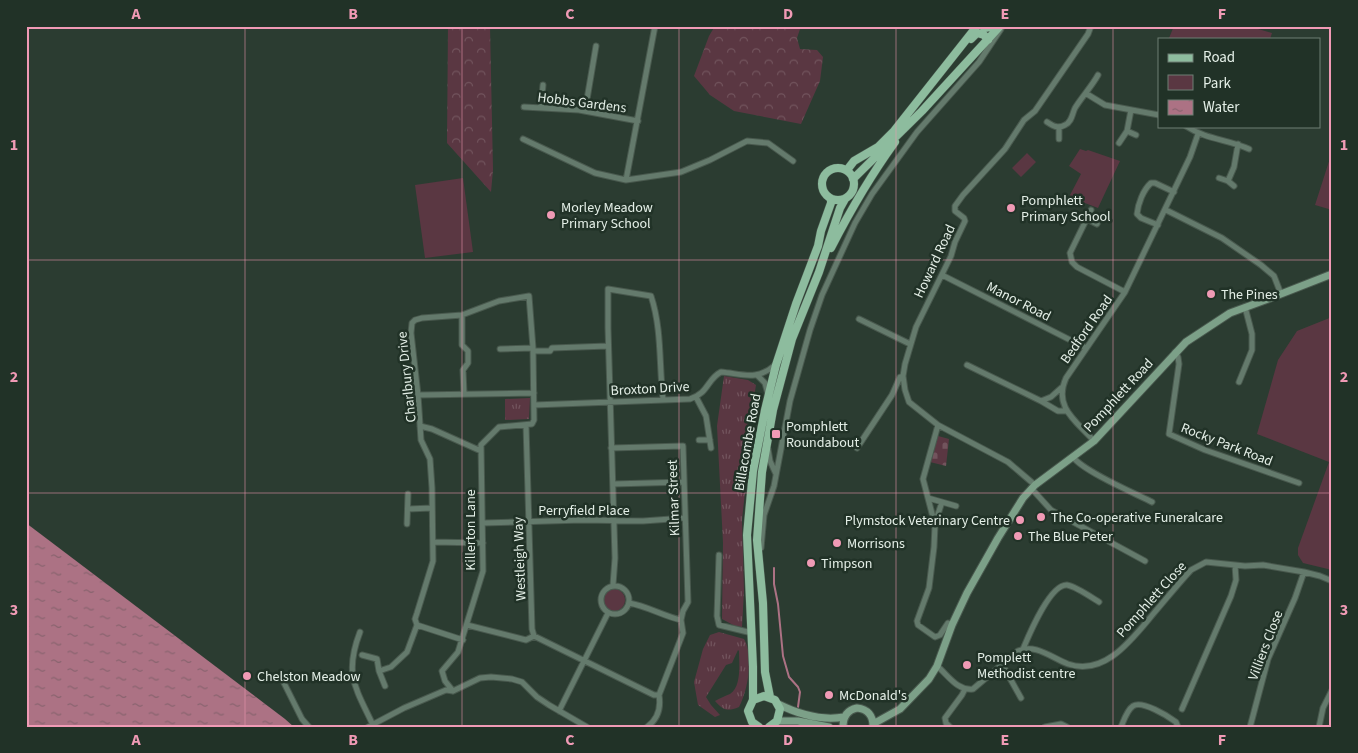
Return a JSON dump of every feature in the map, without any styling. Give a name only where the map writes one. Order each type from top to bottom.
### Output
[{"type":"main road","points":[[847,170],[854,161],[878,147],[894,130],[977,26]]},
{"type":"main road","points":[[982,26],[985,28],[994,26]]},
{"type":"main road","name":"Billacombe Road","points":[[770,697],[765,672],[760,557],[757,540],[758,508],[767,441],[779,385],[792,339],[819,272],[840,208],[845,199],[854,190],[854,179],[989,43],[1001,26]]},
{"type":"main road","points":[[952,58],[977,33],[984,35],[989,43]]},
{"type":"main road","name":"Billacombe Road","points":[[819,272],[846,219],[874,173],[916,116]]},
{"type":"main road","points":[[845,199],[831,200],[823,192],[821,182],[823,177],[831,169],[836,168],[847,170],[854,179]]},
{"type":"main road","name":"Billacombe Road","points":[[754,725],[748,711],[753,700],[748,556],[749,504],[759,434],[776,365],[818,246],[821,231],[832,203],[831,200]]},
{"type":"main road","points":[[753,700],[764,696],[770,697],[778,704],[779,715],[777,721],[769,727]]},
{"type":"street","points":[[626,180],[655,26]]},
{"type":"street","name":"Howard Road","points":[[1091,26],[1088,34],[1035,111],[1024,120],[1005,149],[955,206],[955,211],[965,221],[910,344],[903,376],[909,402],[938,425],[1008,462],[1033,487],[1051,510],[1145,561]]},
{"type":"street","name":"Billacombe Road","points":[[760,557],[764,515],[776,475],[790,401],[822,295],[855,223],[872,194],[917,132],[979,62],[989,43]]},
{"type":"street","points":[[584,111],[596,46]]},
{"type":"street","points":[[1047,122],[1059,127],[1066,125],[1070,121],[1074,109],[1087,94],[1098,75]]},
{"type":"street","points":[[541,107],[542,85]]},
{"type":"street","points":[[1087,94],[1105,105],[1158,115]]},
{"type":"street","name":"Hobbs Gardens","points":[[524,107],[584,111],[637,123]]},
{"type":"street","points":[[1119,143],[1128,130],[1131,110]]},
{"type":"street","points":[[1059,127],[1059,138]]},
{"type":"street","points":[[1189,128],[1198,134],[1238,144],[1249,149]]},
{"type":"street","points":[[1128,130],[1136,135]]},
{"type":"street","name":"Bedford Road","points":[[1062,388],[1066,378],[1125,292],[1166,210],[1190,157],[1198,134]]},
{"type":"street","points":[[523,139],[595,173],[626,180],[681,172],[747,141],[768,143],[794,161]]},
{"type":"street","points":[[1228,181],[1234,167],[1238,144]]},
{"type":"street","points":[[1219,178],[1228,181],[1234,186]]},
{"type":"street","points":[[1158,226],[1137,214],[1147,186],[1155,183],[1174,192]]},
{"type":"street","points":[[1091,210],[1070,253],[1072,262],[1077,267],[1125,292]]},
{"type":"street","points":[[1166,210],[1222,238],[1261,265],[1274,276],[1281,294]]},
{"type":"street","points":[[1087,219],[1097,224]]},
{"type":"street","name":"Pomphlett Road","points":[[873,725],[900,709],[929,679],[937,666],[952,625],[968,593],[998,538],[1023,498],[1033,487],[1094,441],[1174,352],[1207,326],[1230,312],[1332,274]]},
{"type":"street","name":"Manor Road","points":[[942,275],[1086,348]]},
{"type":"street","points":[[613,585],[615,562],[608,289],[651,296],[657,314],[663,398]]},
{"type":"street","name":"Charlbury Drive","points":[[481,451],[432,429],[420,426],[411,337],[412,323],[422,318],[462,315],[499,301],[529,296],[533,349]]},
{"type":"street","points":[[1239,382],[1252,350],[1252,334],[1245,307]]},
{"type":"street","points":[[462,315],[462,345],[468,351],[468,363],[463,370],[464,394]]},
{"type":"street","points":[[860,319],[910,344]]},
{"type":"street","points":[[500,349],[550,350],[552,348],[608,346]]},
{"type":"street","points":[[481,451],[481,446],[495,430],[502,426],[532,424],[534,420],[533,349]]},
{"type":"street","name":"Rocky Park Road","points":[[1174,352],[1178,357],[1179,364],[1169,434],[1205,450],[1299,483]]},
{"type":"street","points":[[756,375],[766,373],[776,365]]},
{"type":"street","points":[[967,365],[1058,410],[1066,411]]},
{"type":"street","name":"Broxton Drive","points":[[534,404],[610,399],[663,398],[674,400],[696,397],[706,390],[710,381],[721,372],[756,375]]},
{"type":"street","points":[[756,375],[765,383],[768,394]]},
{"type":"street","points":[[857,448],[903,376]]},
{"type":"street","points":[[1041,401],[1051,398],[1062,388]]},
{"type":"street","points":[[1062,388],[1062,403],[1066,411],[1094,441]]},
{"type":"street","points":[[418,395],[534,393]]},
{"type":"street","points":[[696,397],[706,416],[711,448]]},
{"type":"street","name":"Westleigh Way","points":[[526,425],[532,629],[534,636]]},
{"type":"street","points":[[935,525],[923,479],[938,425]]},
{"type":"street","points":[[380,670],[391,668],[407,652],[433,561],[430,459],[421,440],[420,426]]},
{"type":"street","points":[[699,440],[710,440]]},
{"type":"street","name":"Billacombe Road","points":[[767,441],[770,461],[776,475]]},
{"type":"street","name":"Kilmar Street","points":[[612,448],[683,446],[688,602],[681,620],[683,634],[659,694]]},
{"type":"street","name":"Killerton Lane","points":[[453,691],[445,681],[442,671],[458,652],[463,640],[483,571],[481,451]]},
{"type":"street","points":[[1072,457],[1076,462],[1092,471],[1152,502]]},
{"type":"street","points":[[613,484],[684,482]]},
{"type":"street","points":[[407,524],[408,494]]},
{"type":"street","points":[[928,498],[956,506]]},
{"type":"street","points":[[942,502],[935,525],[929,588],[917,621],[918,625],[935,638],[940,635],[948,623],[952,625]]},
{"type":"street","points":[[408,509],[432,508]]},
{"type":"street","name":"Perryfield Place","points":[[483,523],[685,518]]},
{"type":"street","points":[[433,542],[483,544]]},
{"type":"street","points":[[718,555],[717,616],[719,625],[752,633]]},
{"type":"street","name":"Pomphlett Close","points":[[1023,649],[1029,648],[1040,651],[1074,666],[1084,667],[1097,664],[1120,650],[1191,570],[1206,562],[1263,565],[1304,572],[1332,581]]},
{"type":"street","points":[[1182,709],[1231,596],[1236,580],[1235,565]]},
{"type":"street","name":"Villiers Close","points":[[1250,727],[1268,659],[1295,598],[1304,572]]},
{"type":"street","points":[[613,585],[625,589],[629,597],[626,608],[620,614],[608,613],[602,607],[600,598],[604,589],[613,585]]},
{"type":"street","points":[[937,666],[958,686],[972,689],[1018,651],[1023,649],[1033,624],[1061,587],[1067,585],[1099,602]]},
{"type":"street","points":[[1090,597],[1093,591]]},
{"type":"street","points":[[628,603],[647,607],[681,620]]},
{"type":"street","points":[[560,711],[608,613]]},
{"type":"street","points":[[416,625],[463,640]]},
{"type":"street","points":[[467,625],[526,640],[534,636],[654,695],[659,694],[660,701],[657,716],[647,727]]},
{"type":"street","points":[[360,632],[352,661],[352,674],[370,726],[404,708],[446,690],[453,691],[480,678],[491,677],[522,682],[537,697],[587,727]]},
{"type":"street","points":[[362,655],[377,659],[384,686]]},
{"type":"street","points":[[1002,664],[1021,698]]},
{"type":"street","points":[[281,677],[302,719],[309,727]]},
{"type":"street","points":[[950,727],[946,723],[945,718],[965,689]]},
{"type":"street","points":[[1320,727],[1323,708],[1332,690]]},
{"type":"street","points":[[778,704],[804,714],[832,718],[844,717]]},
{"type":"street","points":[[1121,727],[1131,707],[1136,704],[1144,705],[1177,724]]},
{"type":"street","points":[[843,727],[844,717],[849,711],[857,708],[866,710],[870,714],[873,725]]},
{"type":"street","points":[[870,714],[891,713]]},
{"type":"street","points":[[777,721],[798,721],[830,727]]},
{"type":"street","points":[[1045,727],[1062,724],[1067,727]]},
{"type":"green space","points":[[448,26],[490,26],[493,170],[491,192],[447,143]]},
{"type":"green space","points":[[715,26],[801,26],[797,38],[800,49],[817,50],[823,57],[820,81],[801,124],[734,111],[710,95],[694,76],[709,36]]},
{"type":"green space","points":[[1174,26],[1257,26],[1258,29],[1272,33],[1270,38],[1169,38]]},
{"type":"green space","points":[[1080,149],[1120,161],[1098,208],[1069,197],[1081,174],[1069,166]]},
{"type":"green space","points":[[1332,152],[1332,210],[1315,205]]},
{"type":"green space","points":[[1027,153],[1036,162],[1021,177],[1012,168]]},
{"type":"green space","points":[[463,178],[473,252],[425,258],[415,185]]},
{"type":"green space","points":[[1332,317],[1332,570],[1303,563],[1298,555],[1298,548],[1329,462],[1257,434],[1278,360],[1297,331]]},
{"type":"green space","points":[[724,376],[748,380],[756,385],[748,432],[749,454],[742,520],[744,591],[742,627],[735,626],[722,619],[723,543],[717,426]]},
{"type":"green space","points":[[530,398],[529,419],[505,420],[505,399]]},
{"type":"green space","points":[[938,436],[949,439],[946,466],[930,462]]},
{"type":"green space","points":[[610,589],[618,589],[625,596],[625,604],[618,611],[610,611],[603,604],[603,596]]},
{"type":"green space","points":[[719,632],[744,639],[749,654],[749,673],[745,692],[739,707],[728,710],[715,701],[730,694],[736,686],[739,668],[738,650],[732,663],[726,665],[706,697],[720,715],[715,717],[698,705],[694,682],[703,649],[710,635]]},
{"type":"water","points":[[26,523],[285,719],[294,727],[26,727]]},
{"type":"waterway","points":[[774,568],[774,584],[783,656],[789,677],[800,692],[798,707]]},
{"type":"place","name":"Pomphlett Primary School","points":[[1011,208]]},
{"type":"place","name":"Morley Meadow Primary School","points":[[551,215]]},
{"type":"place","name":"The Pines","points":[[1211,294]]},
{"type":"place","name":"Pomphlett Roundabout","points":[[776,434]]},
{"type":"place","name":"The Co-operative Funeralcare","points":[[1041,517]]},
{"type":"place","name":"Plymstock Veterinary Centre","points":[[1020,520]]},
{"type":"place","name":"The Blue Peter","points":[[1018,536]]},
{"type":"place","name":"Morrisons","points":[[837,543]]},
{"type":"place","name":"Timpson","points":[[811,563]]},
{"type":"place","name":"Pomplett Methodist centre","points":[[967,665]]},
{"type":"place","name":"Chelston Meadow","points":[[247,676]]},
{"type":"place","name":"McDonald's","points":[[829,695]]}]
